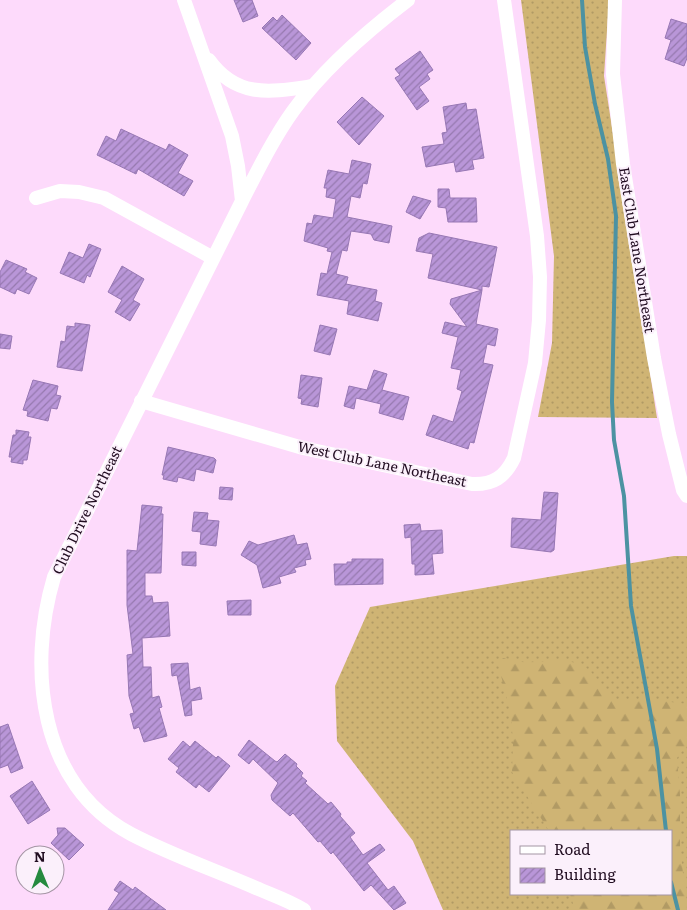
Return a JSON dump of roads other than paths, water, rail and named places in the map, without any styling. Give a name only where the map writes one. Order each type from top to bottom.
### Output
[{"type":"street","points":[[184,0],[232,136],[242,201]]},
{"type":"street","name":"Club Drive Northeast","points":[[304,910],[133,835],[114,824],[84,797],[67,772],[56,750],[47,722],[42,692],[41,639],[47,599],[62,556],[276,137],[313,86],[354,44],[408,0]]},
{"type":"street","name":"West Club Lane Northeast","points":[[141,401],[303,448],[472,484],[492,482],[508,470],[514,458],[535,362],[540,320],[540,277],[537,236],[504,0]]},
{"type":"street","name":"East Club Lane Northeast","points":[[616,0],[613,74],[624,164],[669,434],[683,490],[687,496]]},
{"type":"street","points":[[200,46],[219,72],[245,88],[272,92],[313,86]]},
{"type":"street","points":[[36,198],[60,191],[79,192],[104,198],[213,258]]},
{"type":"waterway","points":[[582,0],[585,47],[595,104],[608,159],[616,216],[612,402],[614,440],[624,496],[631,606],[657,749],[666,830]]},
{"type":"waterway","points":[[672,886],[678,910]]}]
